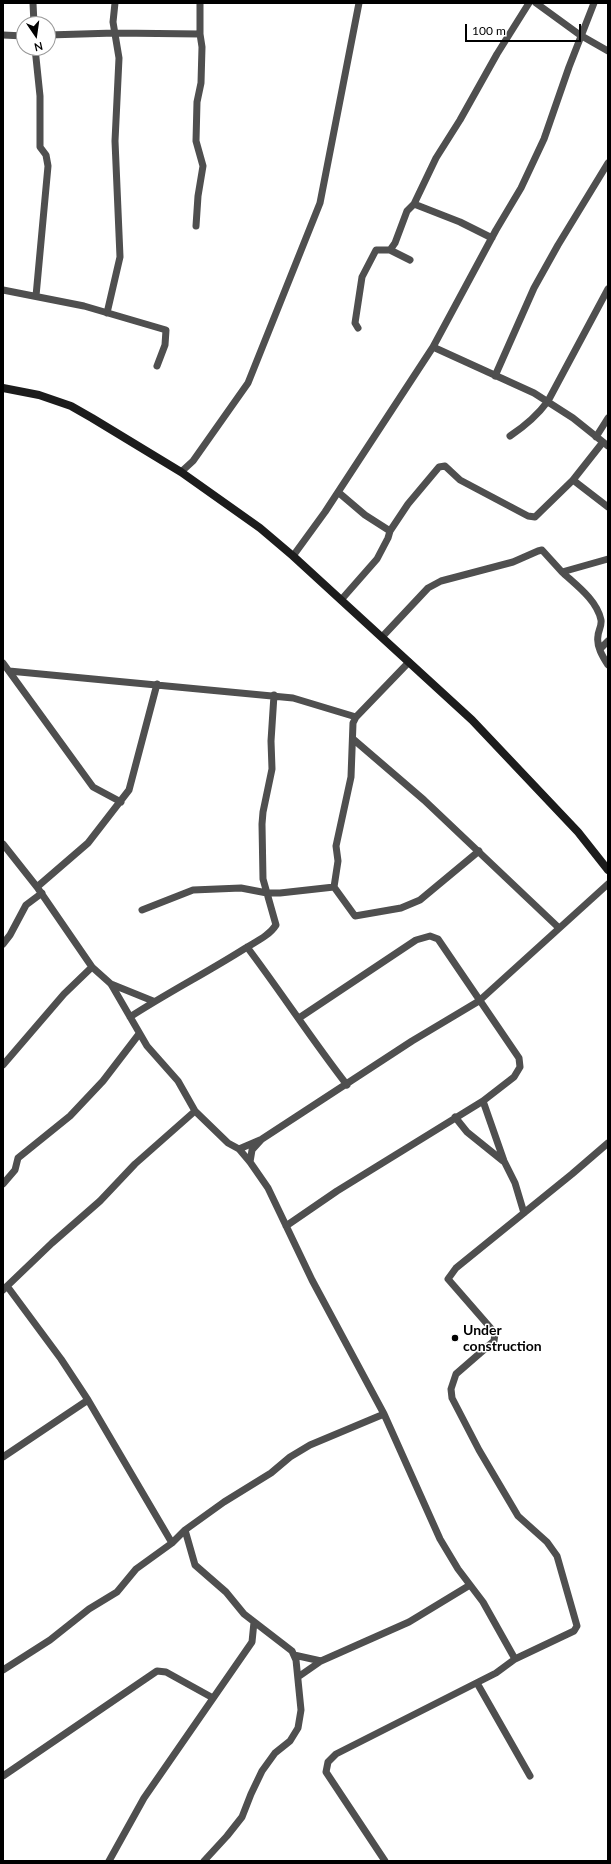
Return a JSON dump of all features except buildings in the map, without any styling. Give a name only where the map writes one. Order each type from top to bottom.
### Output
[{"type":"street","points":[[33,3],[34,16]]},
{"type":"street","points":[[107,313],[120,257],[115,141],[119,58],[113,22],[115,3]]},
{"type":"street","points":[[196,226],[198,196],[203,166],[196,141],[197,102],[201,82],[202,47],[200,34],[200,3]]},
{"type":"street","points":[[181,472],[193,461],[248,383],[320,203],[359,3]]},
{"type":"street","points":[[390,250],[395,243],[407,211],[414,204],[436,158],[460,120],[497,54],[529,3]]},
{"type":"street","points":[[536,3],[580,35],[608,51]]},
{"type":"street","points":[[293,556],[338,492],[433,347],[521,188],[544,139],[580,35],[594,3]]},
{"type":"street","points":[[56,36],[114,33],[200,34]]},
{"type":"street","points":[[3,35],[16,36]]},
{"type":"street","points":[[36,56],[40,96],[40,147],[46,155],[48,166],[36,296]]},
{"type":"street","points":[[495,376],[534,288],[558,245],[608,163]]},
{"type":"street","points":[[414,204],[460,222],[492,238]]},
{"type":"street","points":[[358,328],[355,323],[362,277],[376,250],[390,250],[410,260]]},
{"type":"street","points":[[510,436],[528,424],[548,401],[608,289]]},
{"type":"street","points":[[3,290],[84,306],[166,330],[165,345],[157,366]]},
{"type":"street","points":[[341,600],[377,558],[388,538],[390,531],[408,504],[439,467],[445,466],[460,480],[528,516],[535,517],[573,480],[606,444],[573,418],[548,401],[433,347]]},
{"type":"street","points":[[3,388],[39,395],[71,406],[149,450],[260,528],[293,556],[472,720],[578,832],[608,870]]},
{"type":"street","points":[[596,437],[608,418]]},
{"type":"street","points":[[573,480],[608,506]]},
{"type":"street","points":[[338,492],[365,514],[390,531]]},
{"type":"street","points":[[382,637],[428,588],[441,581],[513,562],[542,550],[562,572],[590,598],[599,612],[601,623],[597,637],[600,649],[608,665]]},
{"type":"street","points":[[562,572],[608,559]]},
{"type":"street","points":[[600,649],[608,641]]},
{"type":"street","points":[[409,662],[356,717],[354,723],[351,777],[336,846],[338,861],[334,887],[355,916],[402,908],[420,900],[479,851]]},
{"type":"street","points":[[3,663],[93,787],[121,802]]},
{"type":"street","points":[[9,671],[274,695],[300,699],[356,717]]},
{"type":"street","points":[[3,944],[10,935],[26,905],[88,843],[121,802],[132,782],[157,684]]},
{"type":"street","points":[[130,1017],[153,1002],[218,966],[267,934],[276,925],[263,874],[262,818],[272,769],[271,741],[274,695]]},
{"type":"street","points":[[353,739],[424,800],[559,928]]},
{"type":"street","points":[[3,844],[40,890],[92,967],[111,984],[139,1034],[147,1046],[178,1081],[195,1111],[228,1143],[239,1149],[268,1188],[312,1280],[384,1414],[440,1539],[483,1602],[515,1659]]},
{"type":"street","points":[[239,1149],[262,1139],[347,1085],[412,1041],[479,1001],[608,884]]},
{"type":"street","points":[[142,910],[194,890],[240,888],[267,893],[280,893],[334,887]]},
{"type":"street","points":[[286,1226],[337,1190],[455,1117],[484,1101],[514,1078],[520,1068],[518,1058],[438,939],[430,936],[416,940],[299,1018]]},
{"type":"street","points":[[247,947],[299,1018],[314,1043],[347,1085]]},
{"type":"street","points":[[3,1065],[64,994],[92,967]]},
{"type":"street","points":[[111,984],[153,1002]]},
{"type":"street","points":[[3,1184],[16,1170],[18,1158],[70,1116],[103,1081],[139,1034]]},
{"type":"street","points":[[484,1101],[504,1161],[515,1183],[524,1214]]},
{"type":"street","points":[[172,1543],[88,1400],[61,1359],[5,1288],[52,1243],[100,1201],[135,1164],[195,1111]]},
{"type":"street","points":[[455,1117],[467,1132],[504,1161]]},
{"type":"street","points":[[250,1162],[252,1150],[262,1139]]},
{"type":"street","points":[[385,1861],[326,1772],[328,1762],[336,1754],[343,1750],[496,1673],[515,1659],[574,1631],[577,1626],[557,1556],[547,1542],[518,1516],[454,1403],[451,1389],[456,1374],[494,1341],[496,1337],[495,1333],[448,1279],[456,1268],[524,1214],[608,1143]]},
{"type":"street","points":[[3,1457],[88,1400]]},
{"type":"street","points":[[3,1670],[50,1640],[89,1609],[117,1592],[136,1569],[172,1543],[185,1530],[224,1502],[271,1473],[290,1457],[310,1445],[384,1414]]},
{"type":"street","points":[[185,1530],[196,1565],[226,1592],[244,1614],[292,1651],[298,1677],[301,1710],[298,1728],[290,1741],[275,1753],[262,1771],[242,1817],[204,1861]]},
{"type":"street","points":[[298,1677],[321,1661],[404,1625],[470,1585]]},
{"type":"street","points":[[113,1860],[144,1798],[252,1642],[254,1622]]},
{"type":"street","points":[[294,1655],[321,1661]]},
{"type":"street","points":[[3,1776],[157,1671],[166,1672],[214,1698]]},
{"type":"street","points":[[477,1683],[530,1776]]},
{"type":"place","name":"Under construction","points":[[455,1338]]}]
